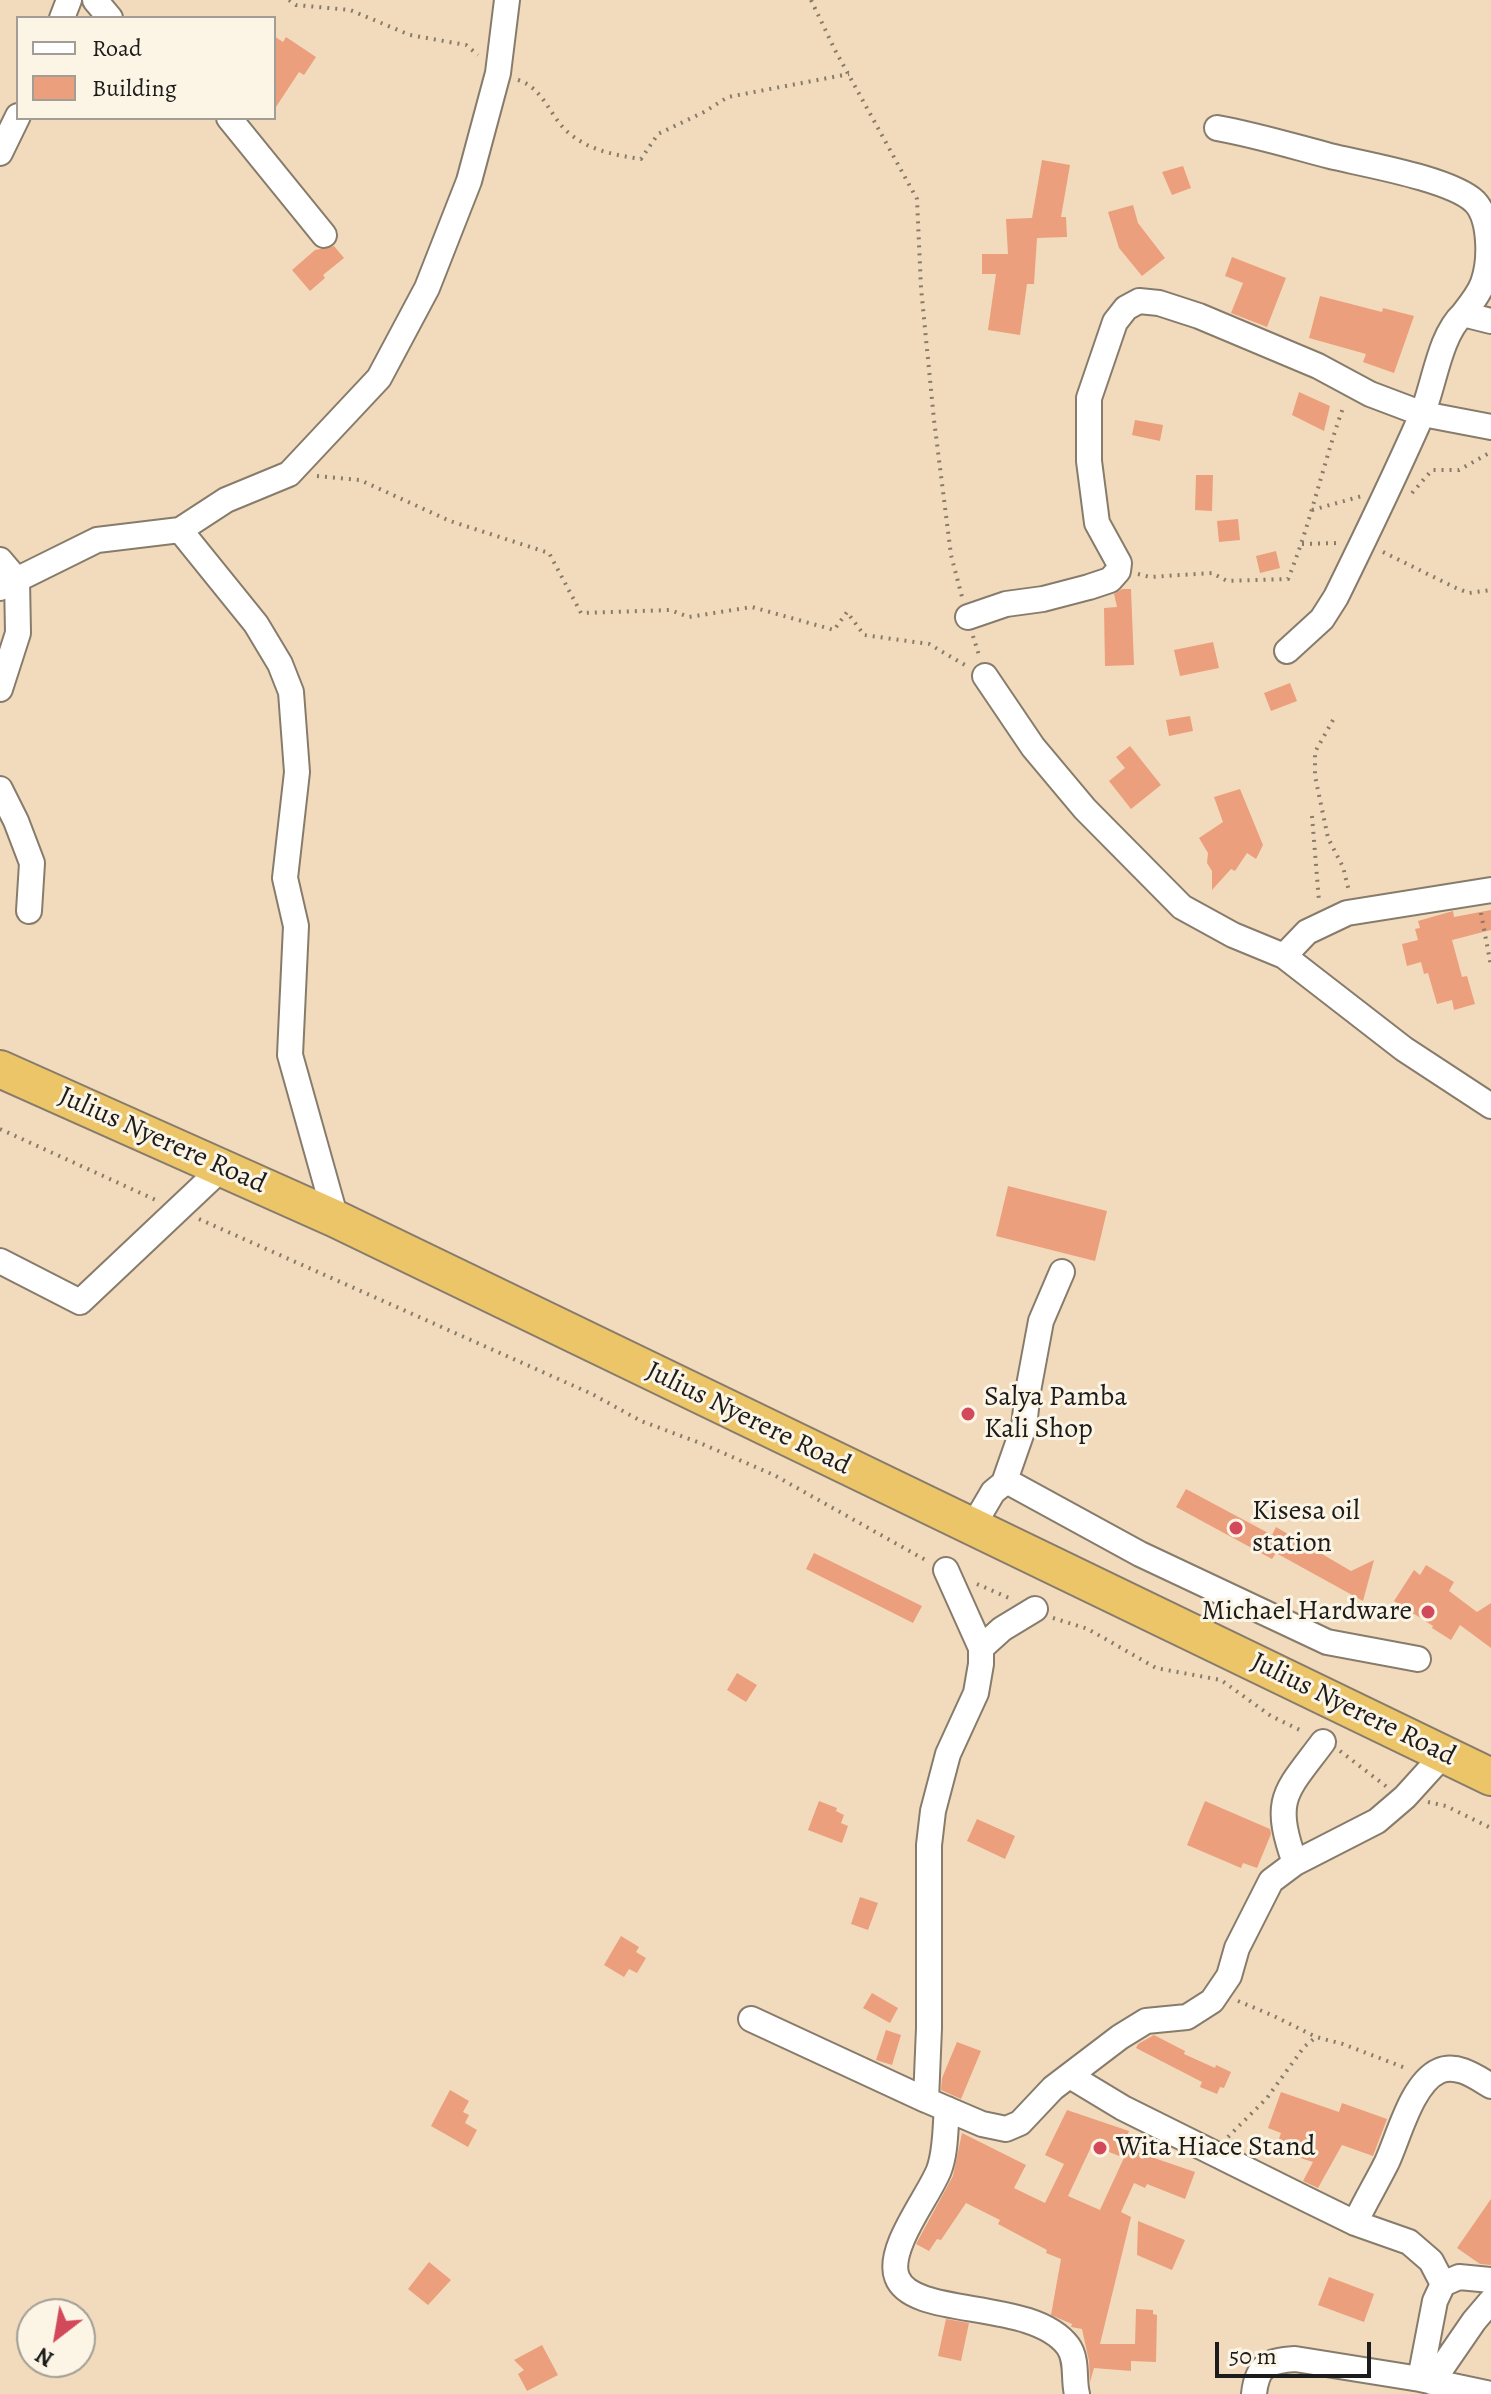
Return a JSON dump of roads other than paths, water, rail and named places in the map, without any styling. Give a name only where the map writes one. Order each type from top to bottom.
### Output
[{"type":"highway","name":"Julius Nyerere Road","points":[[0,1069],[336,1219],[1491,1777]]},
{"type":"street","points":[[95,0],[108,16]]},
{"type":"street","points":[[8,584],[97,540],[180,530],[226,500],[289,474],[379,378],[427,288],[469,181],[498,73],[507,0]]},
{"type":"street","points":[[0,153],[16,120]]},
{"type":"street","points":[[231,120],[324,235]]},
{"type":"street","points":[[1217,128],[1406,174],[1459,191],[1476,202],[1487,221],[1488,264],[1483,283],[1446,340],[1423,414],[1363,543],[1322,619],[1287,651]]},
{"type":"street","points":[[968,617],[1006,604],[1043,599],[1089,587],[1110,580],[1118,571],[1119,563],[1097,523],[1089,461],[1089,398],[1115,322],[1126,308],[1139,301],[1159,303],[1199,316],[1318,366],[1370,394],[1423,414],[1491,427]]},
{"type":"street","points":[[1463,314],[1491,321]]},
{"type":"street","points":[[180,530],[256,624],[280,664],[291,692],[297,772],[285,878],[296,926],[290,1055],[336,1219]]},
{"type":"street","points":[[0,560],[18,633],[0,689]]},
{"type":"street","points":[[985,676],[1033,747],[1085,809],[1182,907],[1233,935],[1284,956],[1404,1049],[1491,1106]]},
{"type":"street","points":[[0,789],[32,863],[29,911]]},
{"type":"street","points":[[1284,956],[1307,932],[1347,913],[1484,891]]},
{"type":"street","points":[[0,1261],[80,1302],[222,1168]]},
{"type":"street","points":[[973,1526],[993,1492],[1004,1483],[1024,1426],[1041,1321],[1062,1272]]},
{"type":"street","points":[[1004,1483],[1012,1484],[1140,1554],[1327,1642],[1418,1659]]},
{"type":"street","points":[[946,1570],[981,1648],[981,1664],[976,1693],[948,1754],[933,1811],[929,1845],[929,2028],[941,2166],[896,2256],[897,2277],[909,2292],[929,2302],[995,2311],[1055,2334],[1069,2347],[1074,2360],[1077,2394]]},
{"type":"street","points":[[981,1648],[1002,1629],[1035,1609]]},
{"type":"street","points":[[1295,1863],[1286,1836],[1283,1811],[1286,1792],[1323,1742]]},
{"type":"street","points":[[751,2019],[982,2124],[1006,2129],[1020,2123],[1053,2088],[1120,2037],[1146,2021],[1187,2017],[1219,1994],[1259,1900],[1271,1881],[1295,1863],[1377,1821],[1405,1797],[1444,1754]]},
{"type":"street","points":[[1355,2223],[1388,2160],[1419,2089],[1430,2077],[1441,2069],[1453,2068],[1472,2074],[1491,2086]]},
{"type":"street","points":[[1070,2076],[1123,2108],[1211,2153],[1355,2223],[1409,2242],[1431,2261],[1443,2284]]},
{"type":"street","points":[[1426,2380],[1435,2301],[1443,2284],[1459,2277],[1491,2280]]},
{"type":"street","points":[[1426,2380],[1491,2301]]},
{"type":"street","points":[[1254,2394],[1256,2376],[1263,2367],[1276,2360],[1295,2359],[1491,2394]]},
{"type":"place","name":"Salya Pamba Kali Shop","points":[[968,1414]]},
{"type":"place","name":"Kisesa oil station","points":[[1236,1528]]},
{"type":"place","name":"Michael Hardware","points":[[1428,1612]]},
{"type":"place","name":"Wita Hiace Stand","points":[[1100,2148]]}]
